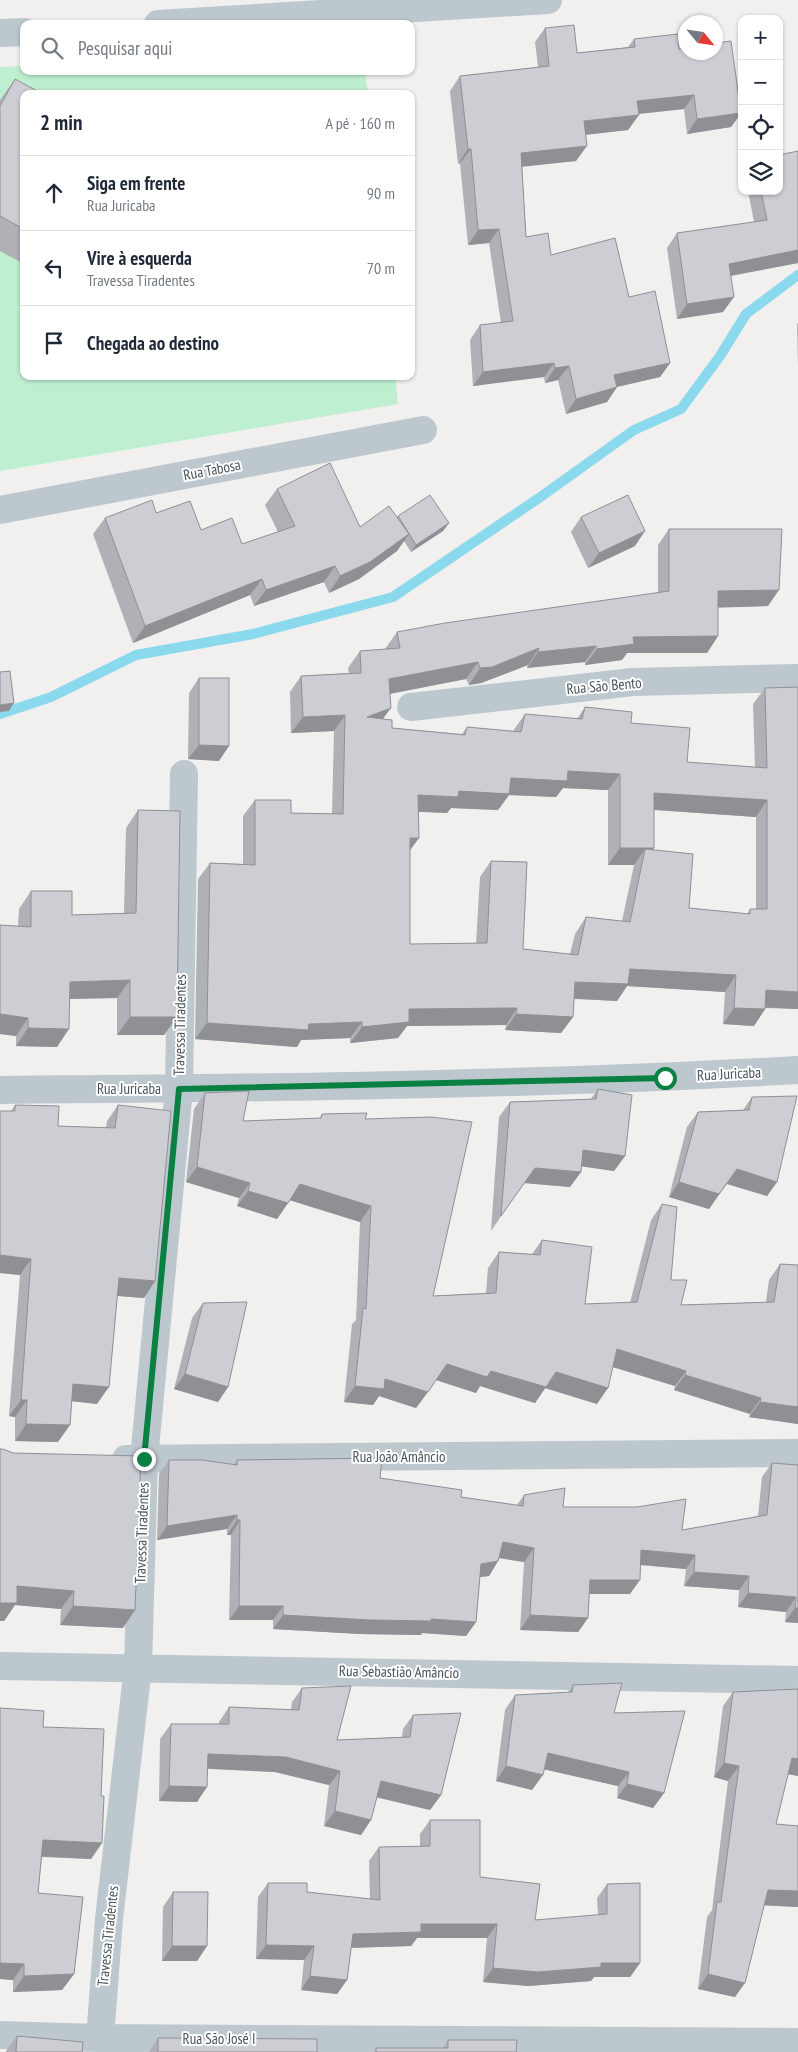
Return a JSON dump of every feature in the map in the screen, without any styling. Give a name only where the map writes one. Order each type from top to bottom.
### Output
[{"type":"street","points":[[207,20],[404,4],[548,0]]},
{"type":"street","points":[[0,33],[20,32]]},
{"type":"street","name":"Rua Tabosa","points":[[0,510],[423,430]]},
{"type":"street","name":"Rua São Bento","points":[[411,706],[634,682],[798,678]]},
{"type":"street","name":"Travessa Tiradentes","points":[[99,2045],[109,1919],[138,1667],[144,1459],[179,1089],[184,774]]},
{"type":"street","name":"Rua Juricaba","points":[[0,1090],[179,1089],[665,1078],[798,1070]]},
{"type":"street","name":"Rua João Amâncio","points":[[106,1458],[798,1453]]},
{"type":"street","name":"Rua Sebastião Amâncio","points":[[0,1666],[798,1680]]},
{"type":"street","name":"Rua São José I","points":[[0,2035],[99,2045],[798,2042]]},
{"type":"green space","points":[[20,66],[20,75],[366,75],[367,90],[20,90],[20,380],[395,380],[398,404],[0,471],[0,67]]},
{"type":"building","points":[[574,25],[577,53],[635,47],[634,39],[678,34],[678,60],[723,60],[723,42],[731,41],[738,91],[738,113],[697,119],[694,95],[637,101],[639,115],[584,121],[587,146],[521,153],[526,237],[548,233],[551,255],[615,238],[629,297],[655,291],[670,363],[614,375],[617,387],[576,399],[569,366],[555,368],[554,363],[483,372],[480,325],[513,321],[499,229],[478,230],[471,149],[468,149],[460,76],[549,66],[545,28]]},
{"type":"building","points":[[15,79],[36,90],[20,90],[20,227],[0,216],[0,106]]},
{"type":"building","points":[[798,151],[798,250],[729,264],[734,297],[687,304],[677,233],[767,220],[762,195],[783,195],[783,154]]},
{"type":"building","points":[[330,463],[360,527],[389,506],[409,534],[370,562],[340,576],[335,566],[266,590],[262,579],[145,626],[105,518],[152,500],[156,513],[190,501],[201,530],[232,518],[242,544],[295,526],[277,489]]},
{"type":"building","points":[[430,495],[449,523],[416,545],[398,516]]},
{"type":"building","points":[[628,495],[645,531],[599,553],[581,517]]},
{"type":"building","points":[[669,529],[782,529],[779,590],[718,591],[718,636],[633,637],[634,644],[597,649],[596,646],[538,652],[539,648],[492,667],[480,668],[478,662],[389,679],[391,708],[367,717],[392,720],[392,728],[465,735],[467,727],[521,732],[525,714],[582,719],[585,707],[632,712],[631,723],[690,728],[687,762],[767,768],[765,688],[798,687],[798,992],[766,990],[765,1009],[734,1008],[736,975],[630,969],[628,984],[575,982],[573,1017],[516,1014],[517,1008],[409,1009],[409,1022],[362,1027],[362,1022],[309,1024],[308,1030],[207,1023],[210,863],[255,865],[255,800],[291,800],[291,813],[343,814],[345,715],[303,717],[301,676],[361,673],[360,651],[400,648],[397,632],[445,623],[669,591]],"holes":[[[568,771],[620,774],[620,848],[654,848],[654,793],[767,800],[767,909],[750,909],[750,914],[689,908],[693,854],[645,849],[630,922],[586,917],[578,955],[523,949],[527,862],[491,861],[487,943],[410,944],[410,838],[419,838],[418,795],[458,797],[459,791],[509,794],[511,778],[567,781]]]},
{"type":"building","points":[[10,671],[14,703],[0,705],[0,672]]},
{"type":"building","points":[[199,678],[229,678],[229,746],[199,745]]},
{"type":"building","points":[[138,810],[180,811],[177,1017],[130,1017],[130,980],[70,982],[69,1029],[28,1028],[28,1018],[0,1014],[0,925],[31,927],[31,891],[72,891],[72,915],[136,913]]},
{"type":"building","points":[[598,1089],[632,1095],[625,1156],[583,1150],[581,1172],[535,1168],[501,1216],[510,1102],[596,1099]]},
{"type":"building","points":[[249,1091],[243,1121],[321,1118],[322,1114],[367,1113],[365,1119],[431,1117],[472,1122],[433,1296],[496,1293],[499,1252],[540,1255],[542,1240],[592,1247],[585,1304],[637,1302],[662,1204],[677,1207],[671,1280],[687,1280],[681,1305],[774,1302],[780,1264],[798,1265],[798,1407],[760,1402],[761,1398],[685,1375],[686,1371],[617,1349],[608,1388],[556,1372],[546,1387],[491,1371],[487,1377],[447,1364],[428,1392],[385,1379],[384,1389],[355,1386],[363,1308],[366,1309],[371,1206],[300,1184],[288,1203],[248,1191],[250,1183],[197,1167],[205,1093]]},
{"type":"building","points":[[797,1096],[777,1182],[737,1169],[719,1194],[679,1182],[698,1112],[749,1110],[752,1097]]},
{"type":"building","points":[[15,1105],[59,1106],[58,1126],[115,1128],[118,1105],[171,1111],[155,1281],[119,1278],[109,1387],[73,1384],[70,1425],[26,1424],[27,1400],[21,1400],[31,1259],[0,1255],[0,1111],[15,1111]]},
{"type":"building","points":[[247,1302],[228,1387],[185,1374],[203,1303]]},
{"type":"building","points":[[0,1449],[13,1453],[141,1456],[135,1610],[73,1606],[74,1591],[17,1586],[17,1603],[0,1603]]},
{"type":"building","points":[[382,1458],[380,1478],[462,1490],[461,1497],[523,1506],[524,1495],[565,1488],[563,1507],[637,1507],[686,1499],[682,1530],[767,1515],[772,1463],[798,1465],[798,1608],[795,1608],[796,1597],[748,1593],[749,1576],[694,1572],[695,1555],[641,1550],[640,1580],[590,1580],[588,1618],[530,1615],[534,1548],[503,1542],[498,1561],[481,1564],[476,1622],[431,1619],[431,1621],[370,1620],[283,1615],[283,1606],[239,1606],[240,1520],[237,1520],[237,1515],[167,1526],[169,1460],[202,1460],[237,1465],[237,1460]]},
{"type":"building","points":[[622,1683],[614,1713],[685,1711],[664,1793],[627,1784],[629,1772],[548,1753],[543,1775],[506,1766],[515,1695],[572,1692],[573,1685]]},
{"type":"building","points":[[351,1686],[337,1740],[410,1737],[413,1715],[461,1713],[441,1795],[381,1781],[371,1820],[335,1811],[340,1771],[286,1757],[208,1754],[207,1787],[169,1786],[171,1724],[229,1724],[229,1707],[299,1710],[302,1688]]},
{"type":"building","points":[[798,1689],[798,1759],[792,1758],[776,1824],[798,1826],[798,1891],[768,1890],[745,1983],[708,1974],[717,1902],[721,1902],[739,1766],[724,1763],[733,1692]]},
{"type":"building","points":[[0,1708],[44,1711],[43,1727],[104,1729],[101,1796],[104,1796],[102,1843],[43,1840],[38,1893],[83,1897],[74,1974],[24,1976],[24,1964],[0,1963]]},
{"type":"building","points":[[430,1820],[480,1820],[480,1877],[540,1884],[535,1920],[607,1914],[607,1884],[640,1883],[640,1963],[601,1963],[601,1967],[538,1972],[493,1968],[497,1924],[421,1924],[421,1932],[353,1934],[347,1980],[310,1976],[314,1946],[266,1945],[268,1883],[307,1883],[307,1892],[380,1900],[379,1847],[430,1846]]},
{"type":"building","points":[[173,1892],[208,1892],[207,1946],[172,1946]]},
{"type":"building","points":[[17,2036],[83,2042],[82,2052],[16,2052]]},
{"type":"building","points":[[158,2038],[317,2039],[317,2052],[158,2052]]},
{"type":"building","points":[[448,2040],[517,2040],[516,2052],[376,2052],[376,2048],[448,2048]]},
{"type":"waterway","points":[[0,714],[51,697],[136,655],[253,634],[393,597],[539,498],[634,430],[681,409],[720,356],[746,314],[798,275]]},
{"type":"route","points":[[144,1459],[179,1089],[665,1078]]}]
